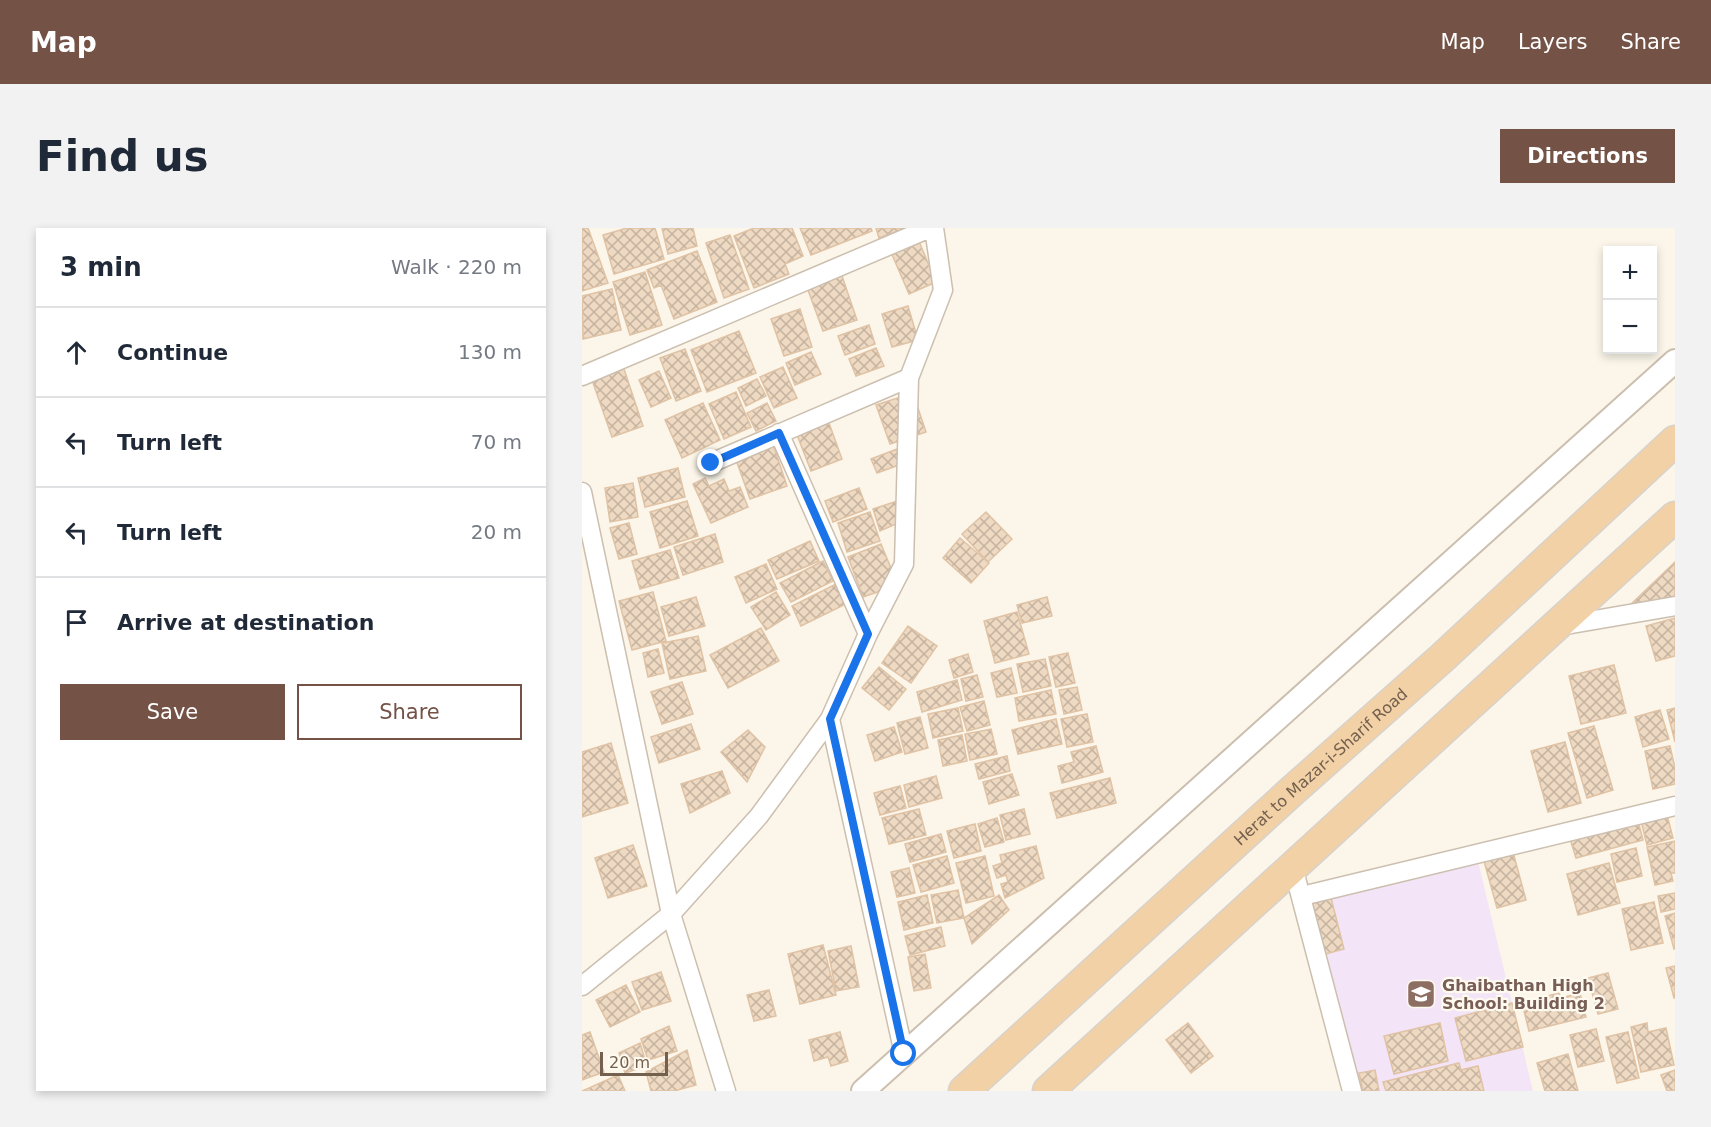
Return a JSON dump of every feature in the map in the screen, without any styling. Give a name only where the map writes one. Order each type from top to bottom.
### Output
[{"type":"highway","name":"Herat to Mazar-i-Sharif Road","points":[[964,1091],[1292,791],[1451,650],[1675,441]]},
{"type":"highway","points":[[1048,1091],[1675,517]]},
{"type":"street","points":[[582,376],[930,228]]},
{"type":"street","points":[[582,986],[671,914],[759,816],[830,719],[868,634],[904,564],[909,378],[943,290],[934,228]]},
{"type":"street","points":[[863,1091],[1675,362]]},
{"type":"street","points":[[711,463],[909,378]]},
{"type":"street","points":[[779,433],[868,634]]},
{"type":"street","points":[[582,492],[671,914],[726,1091]]},
{"type":"street","points":[[1555,627],[1675,606]]},
{"type":"street","points":[[830,719],[904,1054]]},
{"type":"street","points":[[1302,896],[1675,806]]},
{"type":"street","points":[[1293,867],[1352,1091]]},
{"type":"shaded area","name":"Ghaibathan High School: Building 2","points":[[1477,857],[1533,1091],[1355,1091],[1309,897]]},
{"type":"building","points":[[582,228],[588,228],[608,283],[582,291]]},
{"type":"building","points":[[627,228],[655,228],[664,259],[614,274],[603,235]]},
{"type":"building","points":[[662,228],[693,228],[697,246],[668,254]]},
{"type":"building","points":[[754,228],[792,228],[803,256],[785,264],[789,274],[754,288],[734,236]]},
{"type":"building","points":[[800,228],[871,228],[872,231],[811,255]]},
{"type":"building","points":[[876,228],[906,228],[879,238]]},
{"type":"building","points":[[906,228],[920,228],[907,232]]},
{"type":"building","points":[[730,235],[749,289],[724,298],[706,243]]},
{"type":"building","points":[[918,239],[936,282],[909,294],[890,250]]},
{"type":"building","points":[[697,251],[717,302],[674,319],[661,285],[654,288],[647,270]]},
{"type":"building","points":[[840,270],[857,320],[823,331],[805,282]]},
{"type":"building","points":[[645,272],[662,325],[630,335],[613,282]]},
{"type":"building","points":[[612,289],[621,330],[583,339],[582,296]]},
{"type":"building","points":[[908,306],[918,340],[892,347],[882,314]]},
{"type":"building","points":[[800,309],[812,347],[784,356],[771,319]]},
{"type":"building","points":[[869,325],[875,344],[845,355],[838,336]]},
{"type":"building","points":[[739,331],[756,373],[707,392],[691,350]]},
{"type":"building","points":[[876,348],[884,366],[856,376],[849,359]]},
{"type":"building","points":[[685,349],[701,391],[676,401],[660,358]]},
{"type":"building","points":[[811,352],[821,374],[795,385],[786,363]]},
{"type":"building","points":[[783,367],[797,398],[774,408],[760,377]]},
{"type":"building","points":[[624,369],[643,426],[612,437],[592,380]]},
{"type":"building","points":[[659,371],[671,398],[651,407],[639,380]]},
{"type":"building","points":[[757,379],[766,396],[746,406],[738,388]]},
{"type":"building","points":[[736,392],[751,427],[724,439],[709,404]]},
{"type":"building","points":[[913,393],[926,432],[890,444],[876,405]]},
{"type":"building","points":[[703,403],[720,440],[682,458],[665,420]]},
{"type":"building","points":[[767,403],[776,421],[756,431],[747,413]]},
{"type":"building","points":[[829,423],[842,459],[811,471],[797,435]]},
{"type":"building","points":[[773,444],[787,486],[750,499],[735,457]]},
{"type":"building","points":[[897,449],[902,464],[877,473],[871,459]]},
{"type":"building","points":[[678,468],[685,497],[645,507],[638,478]]},
{"type":"building","points":[[705,478],[709,486],[724,479],[729,491],[740,487],[748,507],[711,523],[693,484]]},
{"type":"building","points":[[633,483],[638,517],[610,522],[605,488]]},
{"type":"building","points":[[859,488],[867,509],[833,522],[825,501]]},
{"type":"building","points":[[900,500],[896,524],[880,531],[873,509]]},
{"type":"building","points":[[687,501],[698,536],[660,548],[650,512]]},
{"type":"building","points":[[870,512],[880,541],[847,552],[838,523]]},
{"type":"building","points":[[986,512],[1012,539],[988,562],[962,534]]},
{"type":"building","points":[[629,523],[637,554],[619,559],[610,528]]},
{"type":"building","points":[[715,534],[723,562],[683,575],[674,547]]},
{"type":"building","points":[[960,538],[989,563],[971,583],[943,558]]},
{"type":"building","points":[[810,541],[819,561],[777,579],[768,560]]},
{"type":"building","points":[[881,544],[891,568],[881,591],[863,597],[848,557]]},
{"type":"building","points":[[670,550],[679,578],[640,589],[632,561]]},
{"type":"building","points":[[823,561],[833,581],[791,602],[780,583]]},
{"type":"building","points":[[1675,562],[1675,598],[1628,607]]},
{"type":"building","points":[[766,564],[777,589],[746,603],[735,577]]},
{"type":"building","points":[[836,584],[846,604],[801,626],[792,606]]},
{"type":"building","points":[[653,592],[666,641],[632,650],[619,601]]},
{"type":"building","points":[[776,592],[790,615],[766,630],[751,607]]},
{"type":"building","points":[[696,597],[705,626],[669,636],[661,607]]},
{"type":"building","points":[[1047,597],[1052,616],[1022,623],[1017,605]]},
{"type":"building","points":[[1017,612],[1029,654],[995,663],[984,621]]},
{"type":"building","points":[[1675,618],[1675,656],[1656,661],[1646,626]]},
{"type":"building","points":[[908,626],[937,646],[911,683],[882,663]]},
{"type":"building","points":[[761,628],[779,661],[728,688],[710,655]]},
{"type":"building","points":[[698,636],[706,671],[670,679],[662,643]]},
{"type":"building","points":[[658,649],[664,673],[648,677],[643,653]]},
{"type":"building","points":[[1068,653],[1075,683],[1056,687],[1049,657]]},
{"type":"building","points":[[968,654],[973,672],[954,678],[949,660]]},
{"type":"building","points":[[1045,659],[1051,686],[1023,692],[1017,664]]},
{"type":"building","points":[[1614,665],[1626,713],[1581,724],[1569,676]]},
{"type":"building","points":[[879,667],[906,689],[889,710],[862,688]]},
{"type":"building","points":[[1011,668],[1017,693],[997,697],[991,673]]},
{"type":"building","points":[[977,675],[983,697],[966,701],[961,679]]},
{"type":"building","points":[[957,680],[962,700],[922,712],[917,692]]},
{"type":"building","points":[[682,682],[693,714],[662,724],[651,692]]},
{"type":"building","points":[[1077,687],[1082,710],[1064,714],[1059,690]]},
{"type":"building","points":[[1051,690],[1056,714],[1019,721],[1015,698]]},
{"type":"building","points":[[984,701],[990,725],[967,731],[960,707]]},
{"type":"building","points":[[958,708],[963,731],[933,738],[928,714]]},
{"type":"building","points":[[1675,708],[1675,742],[1667,710]]},
{"type":"building","points":[[1660,710],[1669,739],[1643,747],[1635,717]]},
{"type":"building","points":[[1087,714],[1093,742],[1067,747],[1061,719]]},
{"type":"building","points":[[920,717],[928,748],[905,754],[897,723]]},
{"type":"building","points":[[1056,719],[1062,744],[1018,754],[1012,730]]},
{"type":"building","points":[[691,724],[700,749],[659,763],[651,737]]},
{"type":"building","points":[[1594,726],[1613,790],[1587,798],[1568,733]]},
{"type":"building","points":[[894,727],[902,752],[875,761],[867,735]]},
{"type":"building","points":[[991,729],[997,754],[970,760],[965,734]]},
{"type":"building","points":[[748,730],[765,747],[747,782],[721,752]]},
{"type":"building","points":[[962,735],[967,761],[943,766],[938,740]]},
{"type":"building","points":[[1565,742],[1581,803],[1548,812],[1531,751]]},
{"type":"building","points":[[611,743],[628,803],[582,817],[582,752]]},
{"type":"building","points":[[1096,746],[1103,772],[1062,783],[1058,766],[1074,762],[1071,752]]},
{"type":"building","points":[[1670,746],[1675,768],[1675,784],[1653,789],[1645,751]]},
{"type":"building","points":[[1007,756],[1010,771],[979,779],[975,764]]},
{"type":"building","points":[[722,771],[730,793],[690,813],[681,784]]},
{"type":"building","points":[[1012,774],[1019,795],[989,804],[983,782]]},
{"type":"building","points":[[936,776],[942,798],[909,807],[904,785]]},
{"type":"building","points":[[1110,778],[1116,803],[1057,818],[1050,793]]},
{"type":"building","points":[[900,786],[906,808],[880,815],[874,793]]},
{"type":"building","points":[[919,809],[926,835],[889,844],[882,818]]},
{"type":"building","points":[[1024,809],[1030,834],[1006,840],[1000,815]]},
{"type":"building","points":[[1667,815],[1673,838],[1647,845],[1641,821]]},
{"type":"building","points":[[997,818],[1004,842],[985,847],[978,824]]},
{"type":"building","points":[[1638,821],[1643,840],[1576,858],[1570,839]]},
{"type":"building","points":[[975,824],[981,851],[954,858],[947,831]]},
{"type":"building","points":[[941,834],[946,852],[910,862],[905,844]]},
{"type":"building","points":[[1675,841],[1675,873],[1671,873],[1673,881],[1655,885],[1647,847]]},
{"type":"building","points":[[633,845],[647,886],[608,898],[595,858]]},
{"type":"building","points":[[1036,846],[1044,878],[1005,898],[1001,884],[1008,882],[1006,875],[997,878],[993,866],[1002,863],[1000,855]]},
{"type":"building","points":[[1636,848],[1642,876],[1617,882],[1611,854]]},
{"type":"building","points":[[1513,852],[1526,900],[1497,908],[1484,861]]},
{"type":"building","points":[[947,856],[954,883],[921,892],[913,865]]},
{"type":"building","points":[[985,856],[994,896],[966,903],[956,863]]},
{"type":"building","points":[[1609,863],[1620,903],[1578,915],[1567,874]]},
{"type":"building","points":[[909,868],[915,893],[897,897],[891,872]]},
{"type":"building","points":[[958,890],[964,918],[937,923],[931,895]]},
{"type":"building","points":[[1675,893],[1675,909],[1661,912],[1658,896]]},
{"type":"building","points":[[927,895],[933,923],[904,930],[898,902]]},
{"type":"building","points":[[999,895],[1009,910],[972,944],[964,918]]},
{"type":"building","points":[[1331,898],[1344,949],[1325,954],[1312,903]]},
{"type":"building","points":[[1654,902],[1663,943],[1631,950],[1622,909]]},
{"type":"building","points":[[1675,913],[1675,948],[1674,949],[1665,916]]},
{"type":"building","points":[[941,927],[945,946],[910,955],[905,936]]},
{"type":"building","points":[[823,945],[836,995],[800,1004],[788,954]]},
{"type":"building","points":[[851,946],[859,987],[836,991],[828,951]]},
{"type":"building","points":[[925,954],[931,988],[914,991],[908,957]]},
{"type":"building","points":[[1675,966],[1675,998],[1674,998],[1666,968]]},
{"type":"building","points":[[661,972],[671,1001],[642,1010],[632,982]]},
{"type":"building","points":[[1608,973],[1618,1009],[1598,1014],[1588,978]]},
{"type":"building","points":[[626,985],[640,1012],[610,1027],[596,1000]]},
{"type":"building","points":[[769,990],[776,1016],[754,1021],[747,995]]},
{"type":"building","points":[[1559,993],[1561,998],[1580,993],[1586,1017],[1529,1031],[1523,1007],[1529,1006],[1528,1001]]},
{"type":"building","points":[[1512,1003],[1523,1047],[1466,1061],[1455,1018]]},
{"type":"building","points":[[1188,1023],[1213,1056],[1191,1073],[1166,1040]]},
{"type":"building","points":[[1440,1023],[1448,1061],[1394,1074],[1384,1036]]},
{"type":"building","points":[[1647,1023],[1648,1032],[1666,1028],[1674,1065],[1641,1072],[1631,1027]]},
{"type":"building","points":[[669,1026],[677,1051],[648,1060],[641,1039]]},
{"type":"building","points":[[1596,1029],[1604,1061],[1578,1067],[1570,1035]]},
{"type":"building","points":[[590,1032],[604,1072],[582,1080],[582,1035]]},
{"type":"building","points":[[840,1032],[848,1061],[831,1066],[828,1057],[814,1061],[809,1040]]},
{"type":"building","points":[[1628,1032],[1639,1078],[1617,1083],[1606,1037]]},
{"type":"building","points":[[640,1043],[647,1066],[625,1073],[619,1053]]},
{"type":"building","points":[[687,1050],[696,1085],[674,1091],[651,1091],[646,1072]]},
{"type":"building","points":[[1568,1054],[1578,1091],[1545,1091],[1537,1063]]},
{"type":"building","points":[[1459,1063],[1461,1070],[1478,1066],[1484,1091],[1386,1091],[1383,1082]]},
{"type":"building","points":[[1375,1070],[1379,1091],[1363,1091],[1359,1073]]},
{"type":"building","points":[[1675,1070],[1675,1090],[1667,1091],[1661,1075]]},
{"type":"building","points":[[618,1075],[625,1091],[582,1091]]},
{"type":"place","name":"Ghaibathan High School: Building 2","points":[[1421,994]]},
{"type":"route","points":[[711,463],[779,433],[868,634],[830,719],[904,1054]]}]
